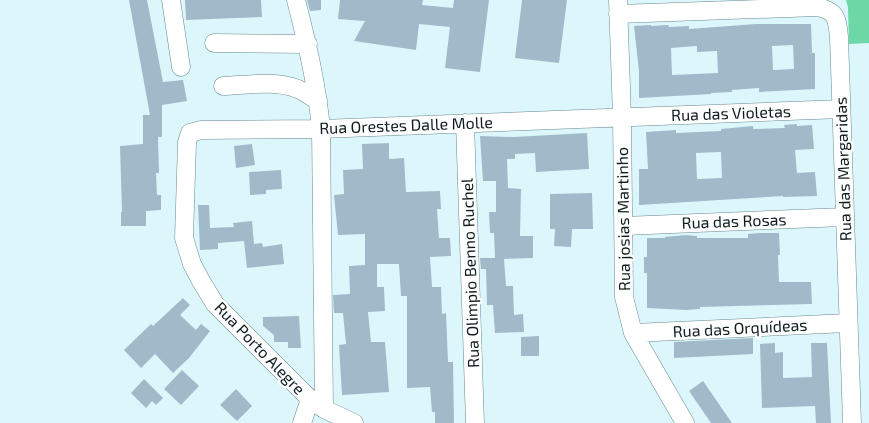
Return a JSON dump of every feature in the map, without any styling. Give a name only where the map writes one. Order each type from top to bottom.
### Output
[{"type":"street","points":[[171,0],[181,67]]},
{"type":"street","points":[[296,0],[308,44],[321,129],[317,404],[302,423]]},
{"type":"street","name":"Rua das Margaridas","points":[[618,7],[817,7],[827,9],[834,15],[839,37],[852,423]]},
{"type":"street","name":"Rua josias Martinho","points":[[618,7],[622,117],[624,297],[633,333],[685,423]]},
{"type":"street","points":[[214,43],[308,44]]},
{"type":"street","points":[[223,86],[284,85],[318,101]]},
{"type":"street","name":"Rua das Violetas","points":[[622,117],[841,109]]},
{"type":"street","name":"Rua Orestes Dalle Molle","points":[[190,133],[201,130],[321,129],[622,117]]},
{"type":"street","name":"Rua Olimpio Benno Ruchel","points":[[465,123],[475,423]]},
{"type":"street","name":"Rua Porto Alegre","points":[[190,133],[187,142],[184,238],[192,264],[201,281],[215,304],[317,404],[354,423]]},
{"type":"street","name":"Rua das Rosas","points":[[624,226],[844,216]]},
{"type":"street","name":"Rua das Orquídeas","points":[[633,333],[848,323]]},
{"type":"green space","points":[[846,0],[869,0],[869,43],[849,44],[848,7]]},
{"type":"building","points":[[129,0],[147,0],[163,82],[183,80],[187,101],[162,105],[162,137],[158,137],[159,173],[156,173],[157,195],[161,195],[161,210],[146,211],[146,226],[121,226],[120,146],[143,144],[143,115],[150,115]]},
{"type":"building","points":[[185,0],[261,0],[262,17],[186,20]]},
{"type":"building","points":[[307,0],[321,0],[321,10],[310,11]]},
{"type":"building","points":[[340,0],[423,0],[422,5],[453,8],[454,0],[489,0],[480,72],[445,68],[450,27],[419,24],[416,50],[354,41],[365,21],[338,19]]},
{"type":"building","points":[[522,0],[567,0],[559,63],[515,58]]},
{"type":"building","points":[[756,24],[811,24],[812,53],[815,53],[815,89],[759,92],[759,88],[711,94],[639,98],[639,71],[634,26],[689,26],[689,29]],"holes":[[[793,45],[794,69],[773,70],[772,46]],[[697,46],[697,52],[717,51],[718,73],[672,75],[671,48]]]},
{"type":"building","points":[[784,125],[812,125],[814,149],[795,150],[797,173],[815,172],[817,196],[783,196],[639,205],[639,169],[648,169],[646,132],[676,130],[676,133],[721,131],[721,129],[753,126],[753,129],[785,128]],"holes":[[[721,152],[722,178],[697,179],[696,153]]]},
{"type":"building","points":[[587,133],[589,169],[536,172],[535,153],[515,154],[515,159],[507,159],[508,188],[521,189],[520,236],[533,236],[533,258],[504,259],[506,286],[513,286],[514,315],[523,314],[524,332],[495,333],[493,305],[487,305],[486,269],[481,269],[480,258],[495,258],[494,233],[490,233],[489,212],[496,212],[496,181],[483,181],[480,136],[514,137]]},
{"type":"building","points":[[389,143],[389,159],[404,158],[406,192],[440,191],[441,209],[437,209],[439,238],[450,238],[451,256],[430,257],[432,287],[441,287],[442,314],[446,313],[448,362],[453,362],[454,423],[435,423],[435,412],[432,412],[430,387],[407,388],[407,296],[401,296],[399,264],[377,264],[377,287],[384,287],[385,311],[368,312],[371,342],[385,342],[389,392],[342,395],[339,345],[346,344],[343,313],[334,313],[333,295],[350,294],[349,266],[365,265],[365,234],[338,235],[334,195],[344,194],[343,170],[363,169],[362,144]]},
{"type":"building","points":[[252,144],[255,165],[236,168],[234,146]]},
{"type":"building","points":[[281,170],[282,189],[266,190],[266,194],[250,195],[249,172]]},
{"type":"building","points":[[592,193],[593,229],[572,229],[571,247],[554,246],[555,229],[550,229],[550,194]]},
{"type":"building","points":[[198,205],[209,205],[210,228],[234,227],[233,223],[252,221],[254,244],[262,243],[263,247],[282,244],[284,264],[247,268],[244,241],[218,243],[218,249],[200,250]]},
{"type":"building","points":[[779,233],[779,282],[811,282],[812,304],[700,307],[700,309],[686,310],[647,308],[647,273],[644,273],[644,257],[647,257],[647,238],[686,235],[697,236],[697,238],[748,238],[748,234]]},
{"type":"building","points":[[183,298],[190,305],[180,315],[196,330],[201,324],[210,331],[189,358],[173,373],[155,354],[141,368],[124,350],[151,324],[153,326]]},
{"type":"building","points":[[299,316],[301,348],[288,348],[288,342],[274,342],[274,335],[263,326],[263,317]]},
{"type":"building","points":[[539,336],[539,356],[521,356],[521,337]]},
{"type":"building","points":[[753,338],[753,354],[674,358],[674,342]]},
{"type":"building","points":[[775,343],[775,353],[783,352],[783,378],[812,377],[811,343],[827,343],[831,423],[816,423],[815,406],[762,408],[760,344]]},
{"type":"building","points":[[182,370],[199,386],[181,405],[164,389]]},
{"type":"building","points":[[144,379],[163,398],[156,405],[152,401],[146,408],[131,393]]},
{"type":"building","points":[[703,381],[732,423],[711,423],[689,391]]},
{"type":"building","points":[[236,389],[252,406],[237,421],[220,405]]}]
